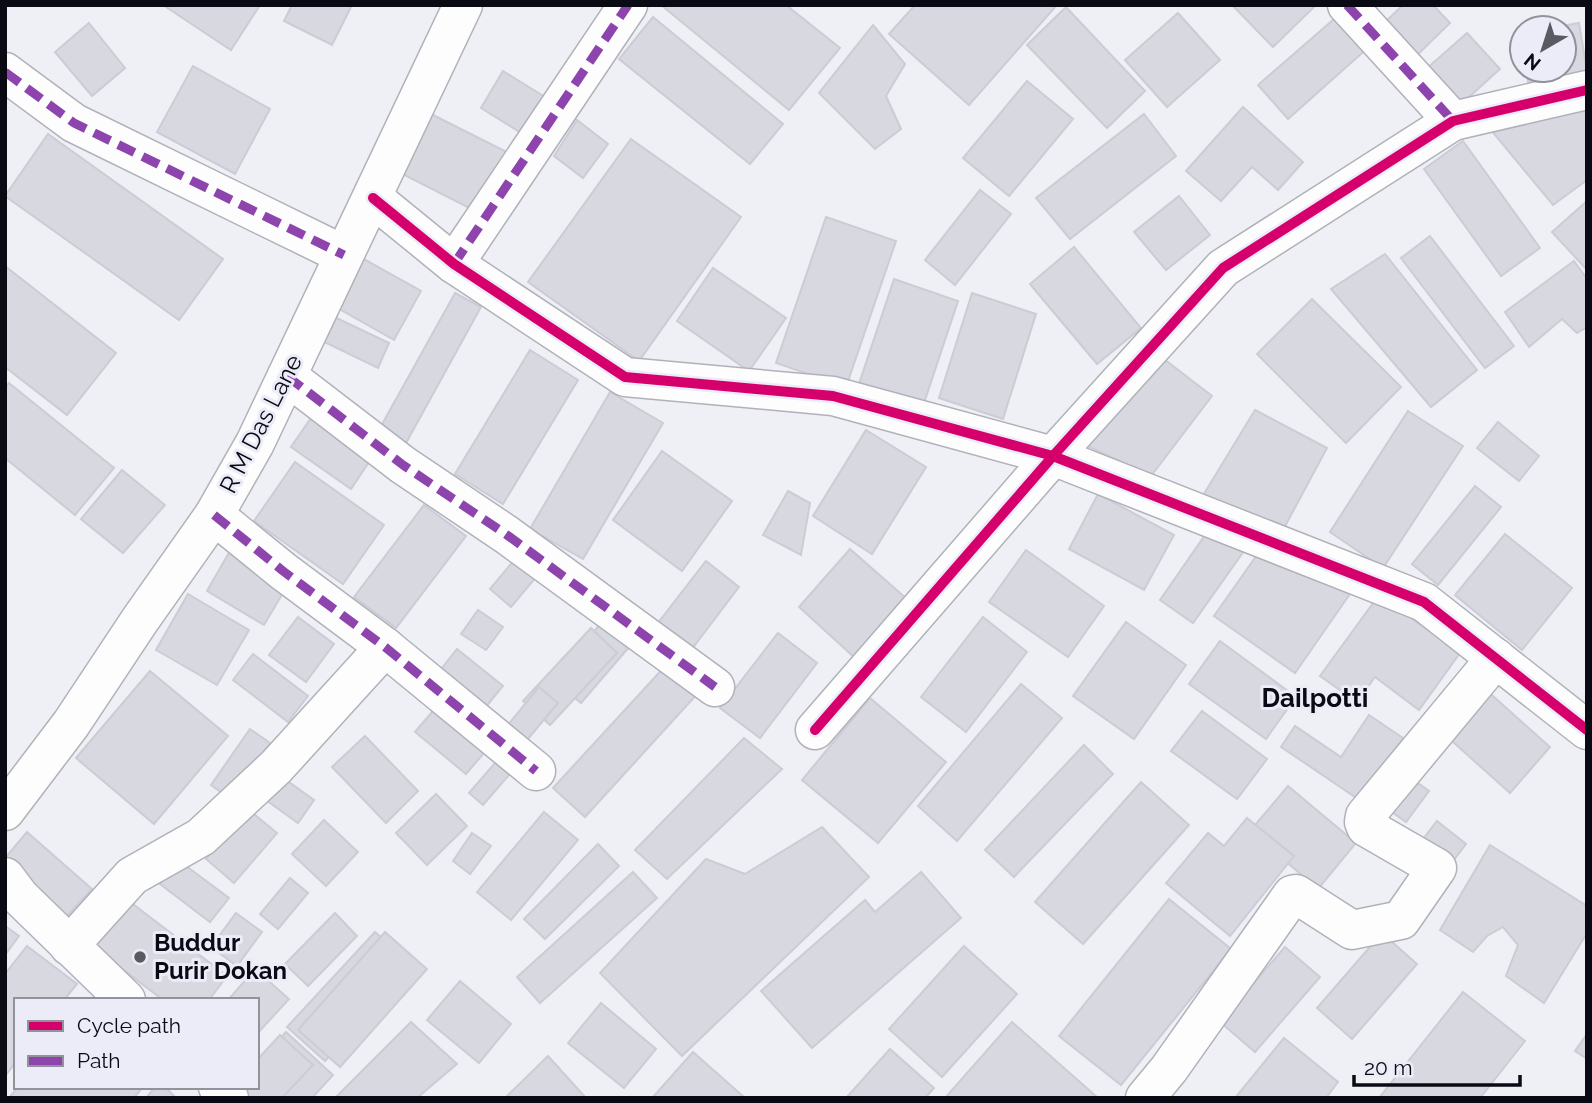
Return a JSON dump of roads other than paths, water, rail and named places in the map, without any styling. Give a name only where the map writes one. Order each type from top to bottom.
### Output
[{"type":"street","name":"R M Das Lane","points":[[5,811],[71,724],[214,515],[255,443],[463,5]]},
{"type":"street","points":[[454,264],[628,5]]},
{"type":"street","points":[[1347,5],[1453,121]]},
{"type":"street","points":[[5,72],[74,123],[344,256]]},
{"type":"street","points":[[815,730],[1053,456],[1223,268],[1453,121],[1587,90]]},
{"type":"street","points":[[373,198],[454,264],[625,377],[833,396],[1053,456],[1424,602],[1587,730]]},
{"type":"street","points":[[288,376],[403,465],[507,535],[715,687]]},
{"type":"street","points":[[214,515],[283,571],[385,647],[536,771]]},
{"type":"street","points":[[69,946],[132,876],[201,837],[276,767],[385,647]]},
{"type":"street","points":[[1145,1098],[1169,1069],[1292,895],[1296,894],[1352,930],[1401,920],[1437,869],[1366,827],[1363,822],[1365,816],[1496,659]]},
{"type":"street","points":[[5,877],[20,897],[124,998]]},
{"type":"place","name":"Buddur Purir Dokan","points":[[140,957]]},
{"type":"district","name":"Dailpotti","points":[[1315,698]]}]
